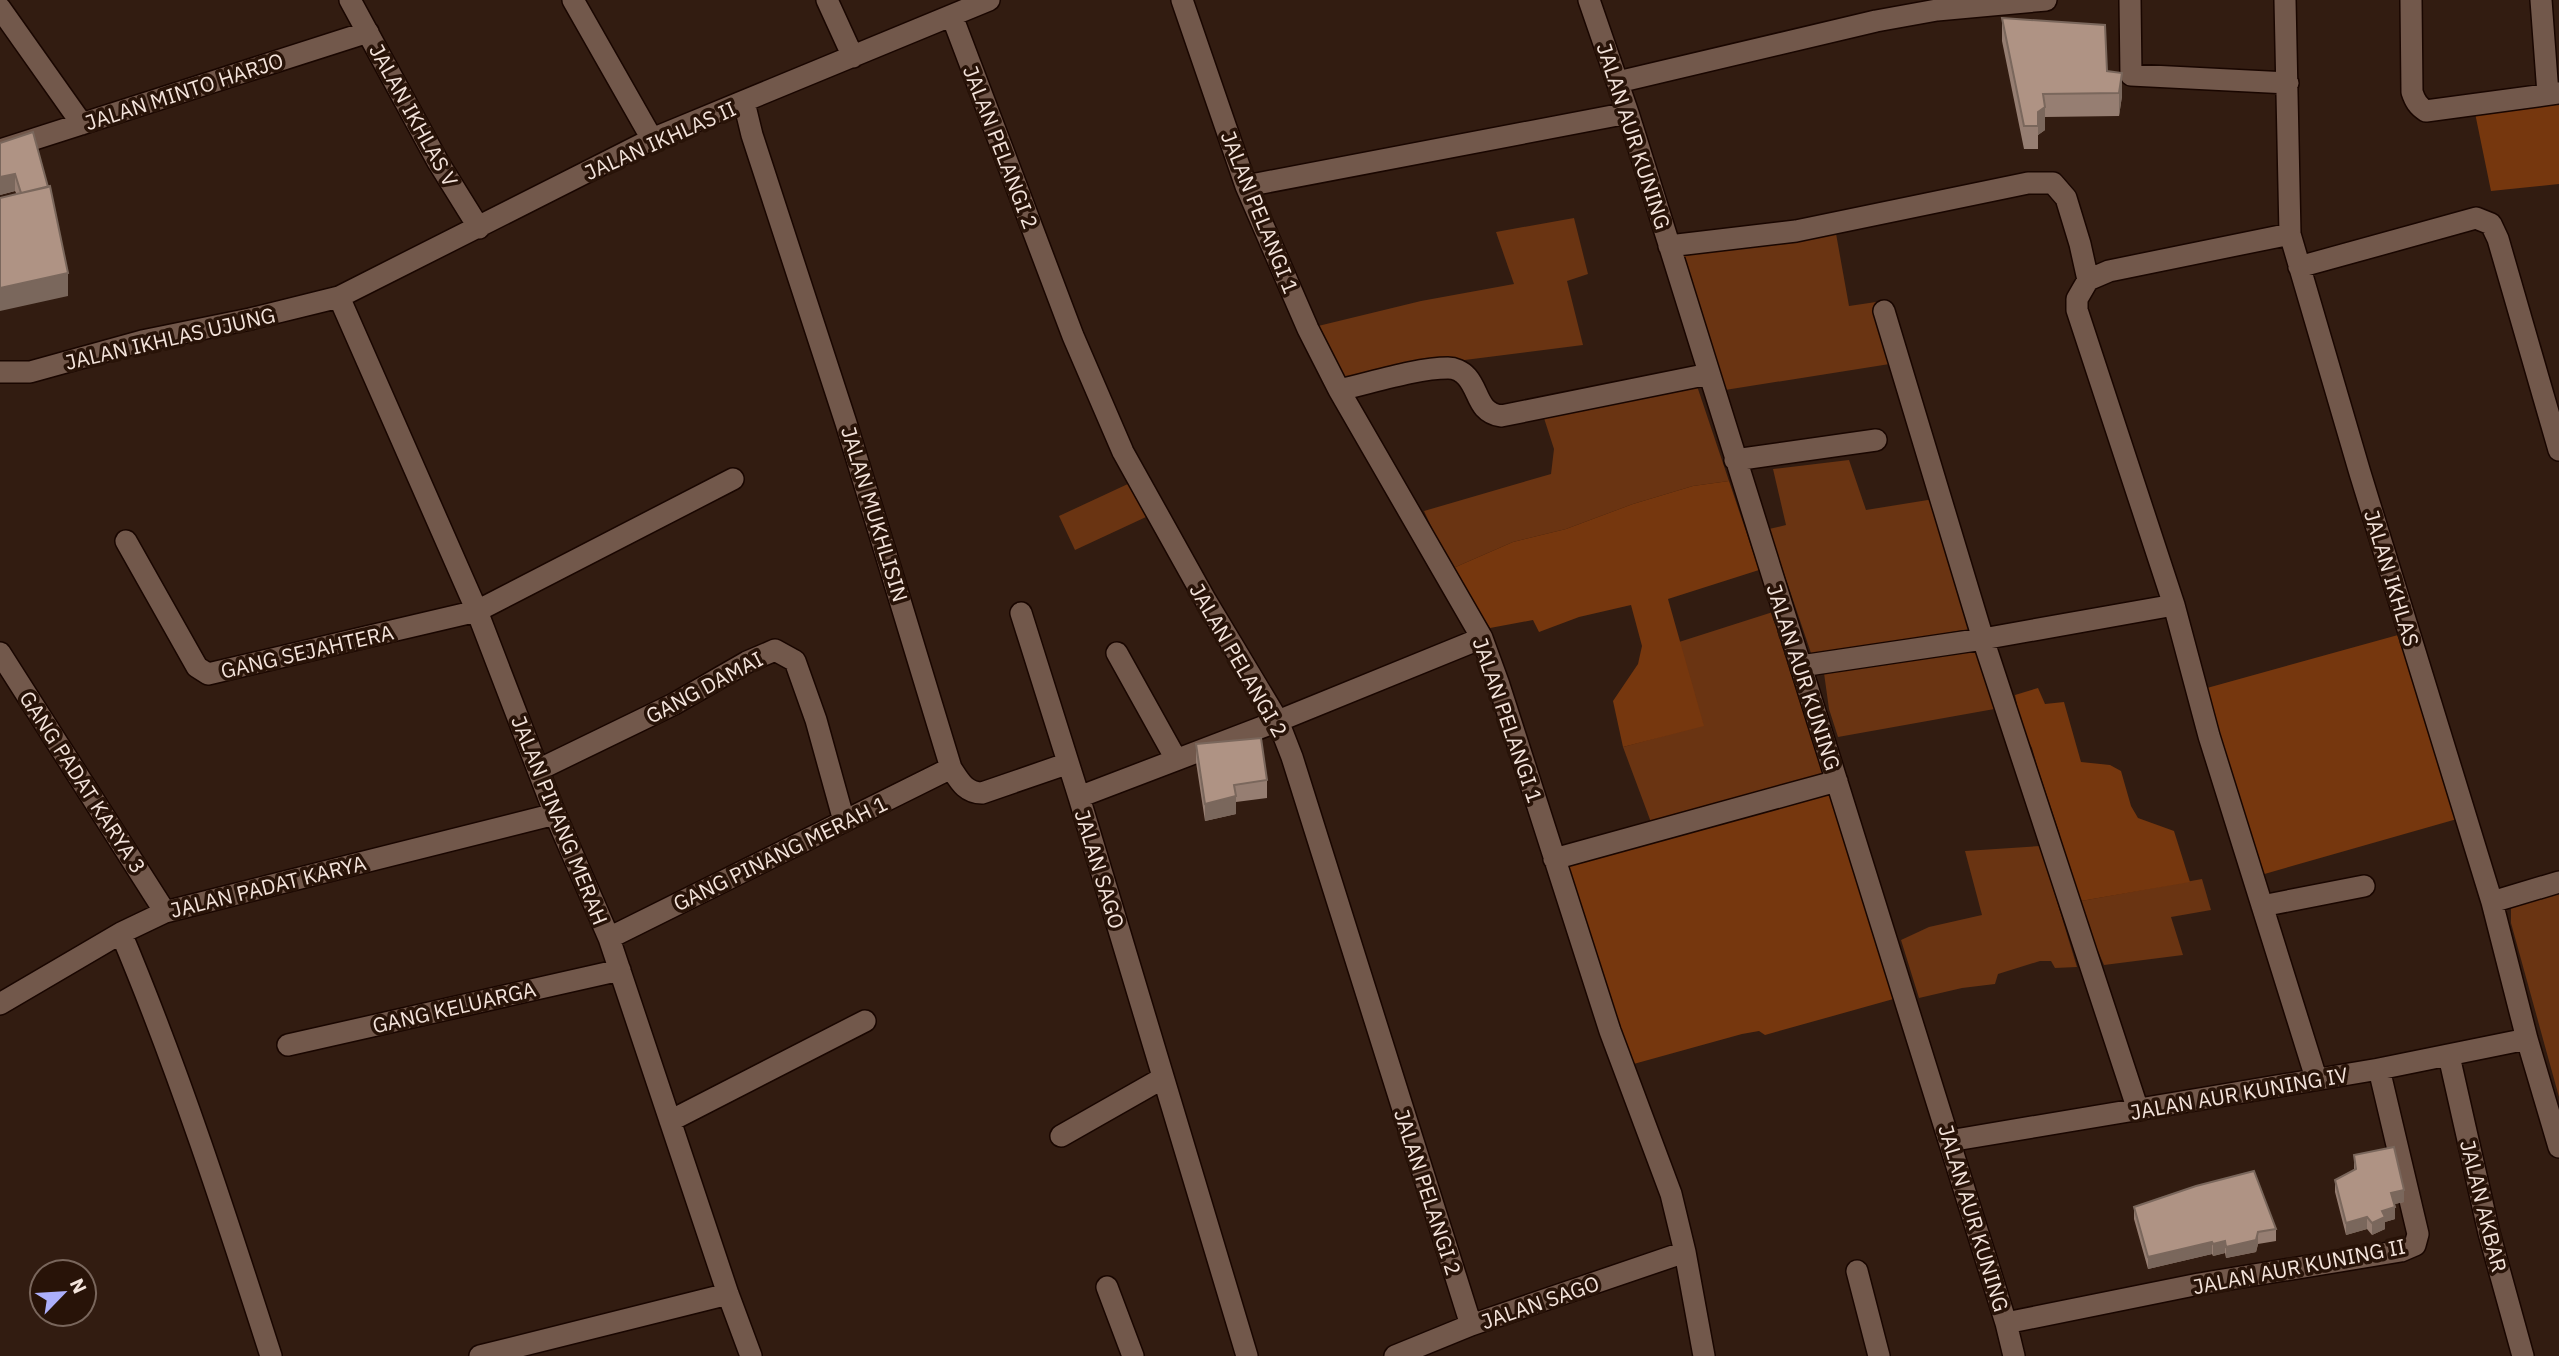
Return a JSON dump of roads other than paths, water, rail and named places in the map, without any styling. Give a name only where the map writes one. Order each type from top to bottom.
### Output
[{"type":"street","name":"JALAN IKHLAS V","points":[[350,0],[438,162],[479,229]]},
{"type":"street","points":[[573,0],[652,139]]},
{"type":"street","points":[[827,0],[853,57]]},
{"type":"street","name":"JALAN IKHLAS II","points":[[339,297],[479,229],[652,139],[989,0]]},
{"type":"street","name":"JALAN PELANGI 1","points":[[1182,0],[1246,186],[1308,329],[1339,390],[1482,638],[1610,1031],[1671,1194],[1685,1252],[1704,1356]]},
{"type":"street","name":"JALAN AUR KUNING","points":[[1589,0],[1628,113],[2006,1323],[2014,1356]]},
{"type":"street","points":[[1618,82],[1876,21],[1937,10],[2046,0]]},
{"type":"street","points":[[2130,0],[2131,75],[2288,83]]},
{"type":"street","name":"JALAN IKHLAS","points":[[2285,0],[2290,234],[2492,902],[2527,1040],[2559,1147]]},
{"type":"street","points":[[2411,0],[2412,92],[2417,105],[2426,111],[2554,94],[2541,0]]},
{"type":"street","points":[[0,8],[82,124]]},
{"type":"street","name":"JALAN PELANGI 2","points":[[952,16],[1073,336],[1123,452],[1206,601],[1279,721],[1471,1325]]},
{"type":"street","name":"JALAN MINTO HARJO","points":[[0,150],[368,32]]},
{"type":"street","name":"JALAN MUKHLISIN","points":[[744,103],[756,148],[846,423],[951,768],[966,789],[982,793],[1066,764]]},
{"type":"street","points":[[1246,186],[1628,113]]},
{"type":"street","points":[[1669,246],[1796,231],[2028,183],[2053,183],[2066,198],[2088,279]]},
{"type":"street","points":[[2299,267],[2476,218],[2491,224],[2498,239],[2559,450]]},
{"type":"street","points":[[2290,234],[2109,271],[2088,279],[2077,299],[2077,310],[2174,604],[2209,736],[2316,1078]]},
{"type":"street","name":"JALAN IKHLAS UJUNG","points":[[0,372],[30,372],[142,341],[339,297]]},
{"type":"street","name":"JALAN PINANG MERAH","points":[[339,297],[477,611],[555,814],[609,938],[751,1356]]},
{"type":"street","points":[[1884,312],[1983,639],[2138,1110]]},
{"type":"street","points":[[1339,390],[1451,368],[1461,371],[1468,378],[1485,409],[1492,415],[1501,416],[1709,374]]},
{"type":"street","points":[[1735,460],[1876,440]]},
{"type":"street","name":"GANG SEJAHTERA","points":[[126,541],[197,667],[208,674],[477,611],[733,479]]},
{"type":"street","points":[[1801,666],[1983,639],[2174,604]]},
{"type":"street","points":[[1021,613],[1066,764],[1079,797]]},
{"type":"street","name":"JALAN SAGO","points":[[1247,1356],[1079,797],[1279,721],[1482,638]]},
{"type":"street","name":"GANG DAMAI","points":[[538,770],[674,704],[775,650],[795,661],[816,720],[844,821]]},
{"type":"street","name":"GANG PADAT KARYA 3","points":[[0,653],[165,912]]},
{"type":"street","points":[[1117,653],[1176,759]]},
{"type":"street","name":"GANG PINANG MERAH 1","points":[[609,938],[951,768]]},
{"type":"street","points":[[1554,859],[1837,781]]},
{"type":"street","name":"JALAN PADAT KARYA","points":[[0,1004],[121,933],[165,912],[555,814]]},
{"type":"street","points":[[2492,902],[2559,882]]},
{"type":"street","points":[[2262,906],[2364,886]]},
{"type":"street","points":[[121,933],[155,1014],[206,1154],[271,1356]]},
{"type":"street","name":"GANG KELUARGA","points":[[288,1045],[620,970]]},
{"type":"street","points":[[670,1121],[865,1021]]},
{"type":"street","name":"JALAN AUR KUNING IV","points":[[1949,1141],[2379,1069],[2527,1040]]},
{"type":"street","name":"JALAN AKBAR","points":[[2449,1056],[2489,1233],[2523,1356]]},
{"type":"street","name":"JALAN AUR KUNING II","points":[[2006,1323],[2199,1284],[2401,1251],[2415,1245],[2418,1234],[2379,1069]]},
{"type":"street","points":[[1061,1136],[1163,1078]]},
{"type":"street","name":"JALAN SAGO","points":[[1395,1356],[1471,1325],[1685,1252]]},
{"type":"street","points":[[1857,1271],[1879,1356]]},
{"type":"street","points":[[1107,1287],[1133,1356]]},
{"type":"street","points":[[480,1356],[728,1294]]}]
